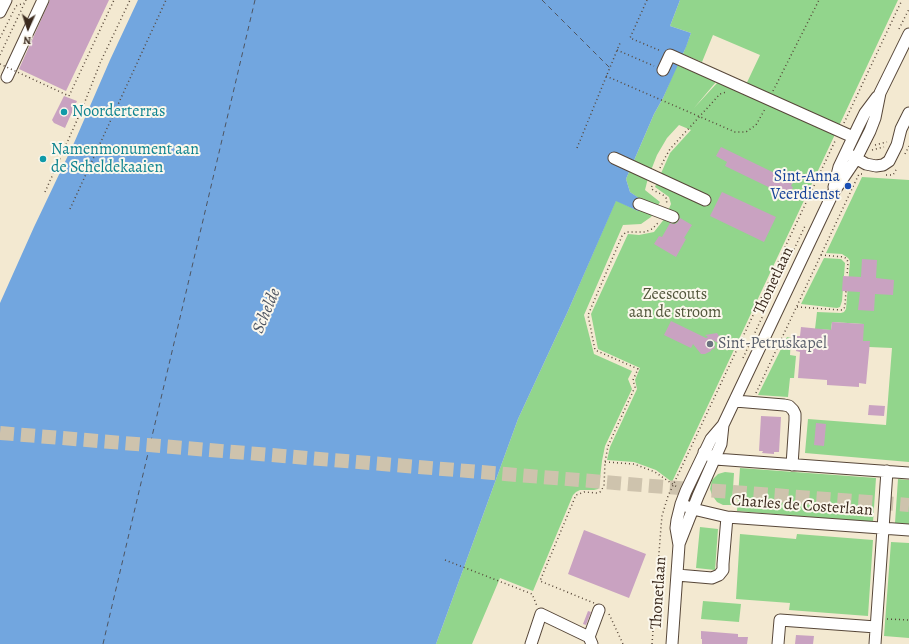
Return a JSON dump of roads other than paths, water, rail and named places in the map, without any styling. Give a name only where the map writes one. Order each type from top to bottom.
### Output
[{"type":"street","points":[[0,12],[6,0]]},
{"type":"street","points":[[7,77],[42,0]]},
{"type":"street","name":"Thonetlaan","points":[[833,193],[839,166],[864,113],[880,93],[909,34]]},
{"type":"street","points":[[663,70],[670,55],[769,99],[840,131],[851,142],[848,151],[850,155],[866,164],[876,166],[883,165],[889,161],[909,113]]},
{"type":"street","name":"Thonetlaan","points":[[672,644],[679,545],[676,528],[681,504],[711,438],[723,425],[735,401],[833,193],[856,159],[870,131],[880,93]]},
{"type":"street","points":[[614,158],[705,200]]},
{"type":"street","points":[[639,204],[668,215]]},
{"type":"street","points":[[735,401],[784,405],[789,406],[793,410],[795,420],[792,465]]},
{"type":"street","name":"Thonetlaan","points":[[679,545],[721,444],[723,425]]},
{"type":"street","points":[[704,452],[715,459],[909,473]]},
{"type":"street","points":[[875,644],[886,471]]},
{"type":"street","points":[[681,504],[693,509]]},
{"type":"street","name":"Charles de Costerlaan","points":[[693,509],[727,517],[909,530]]},
{"type":"street","points":[[676,576],[712,578],[719,575],[723,570],[724,564],[727,517]]},
{"type":"street","points":[[530,644],[541,614],[591,641],[602,609]]},
{"type":"street","points":[[778,644],[780,620],[876,623]]},
{"type":"water","name":"Schelde","points":[[138,0],[680,0],[670,26],[691,33],[626,179],[630,192],[652,207],[638,211],[616,201],[568,311],[518,419],[436,644],[0,644],[0,303]]},
{"type":"tunnel","points":[[0,433],[665,487],[909,505]]},
{"type":"place","name":"Noorderterras","points":[[64,112]]},
{"type":"place","name":"Namenmonument aan de Scheldekaaien","points":[[43,159]]},
{"type":"place","name":"Sint-Anna Veerdienst","points":[[848,186]]},
{"type":"place","name":"Sint-Petruskapel","points":[[710,344]]},
{"type":"park label","name":"Zeescouts aan de stroom","points":[[675,304]]}]
